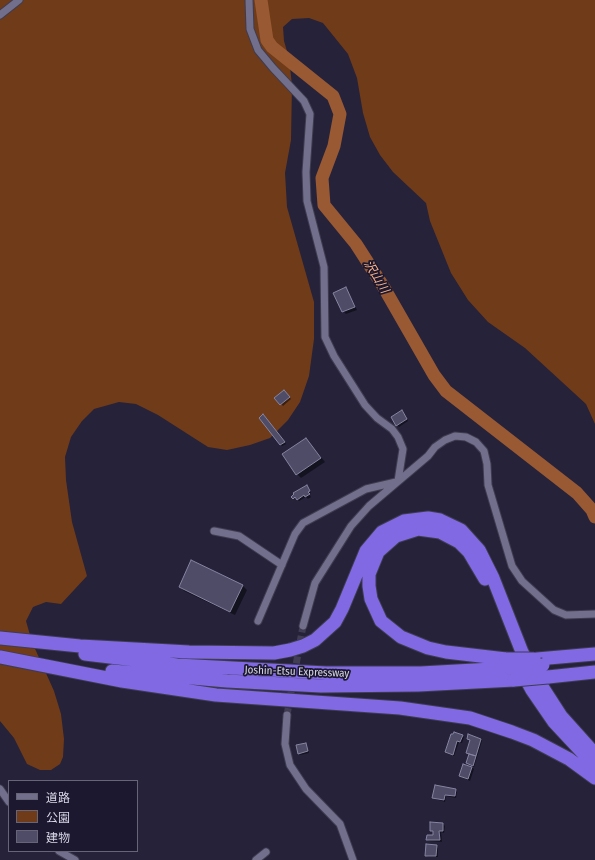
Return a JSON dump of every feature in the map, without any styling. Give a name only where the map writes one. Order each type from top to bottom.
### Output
[{"type":"highway","points":[[0,639],[80,646],[181,652],[274,652],[290,650],[315,640],[334,622],[342,609],[366,550],[382,532],[404,521],[428,518],[440,520],[461,530],[480,550],[493,578],[522,652],[532,671],[558,711],[595,754]]},
{"type":"highway","points":[[510,669],[465,655],[428,648],[401,637],[390,630],[381,621],[375,610],[369,586],[369,574],[372,562],[386,544],[407,531],[430,529],[450,536],[469,552],[485,580],[512,650],[532,690],[554,722],[595,766]]},
{"type":"highway","name":"Joshin-Etsu Expressway","points":[[0,639],[127,660],[229,669],[374,673],[510,669],[543,667],[595,660]]},
{"type":"highway","name":"Joshin-Etsu Expressway","points":[[0,653],[127,673],[269,684],[378,686],[510,669]]},
{"type":"highway","points":[[543,667],[595,654]]},
{"type":"highway","points":[[0,657],[122,681],[216,695],[400,708],[456,715],[491,724],[533,740],[569,759],[595,778]]},
{"type":"highway","name":"Joshin-Etsu Expressway","points":[[543,667],[595,672]]},
{"type":"street","points":[[0,15],[19,0]]},
{"type":"street","points":[[249,0],[250,29],[258,50],[304,101],[310,114],[306,172],[307,201],[324,267],[325,337],[334,356],[365,404],[376,418],[392,429],[398,437],[403,449],[398,481]]},
{"type":"street","points":[[303,626],[310,595],[323,567],[351,526],[369,506],[444,440],[455,436],[466,437],[476,442],[484,451],[487,464],[488,485],[512,566],[522,581],[554,610],[566,615],[595,614]]},
{"type":"street","points":[[258,620],[295,534],[303,523],[366,489],[398,481]]},
{"type":"street","points":[[214,531],[238,536],[282,564]]},
{"type":"street","points":[[287,716],[285,744],[290,765],[306,789],[340,824],[353,860]]},
{"type":"street","points":[[0,789],[8,801]]},
{"type":"street","points":[[61,852],[75,860]]},
{"type":"street","points":[[256,860],[266,852]]},
{"type":"green space","points":[[0,0],[595,0],[595,424],[586,404],[525,348],[488,322],[468,300],[451,273],[430,221],[426,203],[393,172],[380,155],[370,137],[363,113],[357,78],[348,54],[323,23],[309,18],[292,19],[283,27],[292,85],[291,140],[285,173],[287,207],[314,302],[314,339],[309,376],[300,402],[288,420],[270,438],[250,445],[227,450],[208,447],[158,415],[136,404],[119,402],[94,409],[82,421],[71,437],[65,457],[66,480],[72,522],[87,576],[61,604],[46,602],[33,607],[26,621],[32,642],[54,691],[61,714],[64,739],[63,757],[60,764],[51,770],[40,770],[27,764],[14,738],[0,721]]},
{"type":"building","points":[[346,287],[355,307],[342,312],[333,293]]},
{"type":"building","points":[[284,390],[290,397],[280,405],[274,398]]},
{"type":"building","points":[[402,410],[407,419],[396,426],[391,417]]},
{"type":"building","points":[[263,414],[285,442],[280,445],[259,418]]},
{"type":"building","points":[[306,438],[321,458],[296,475],[282,454]]},
{"type":"building","points":[[307,485],[310,491],[308,492],[310,494],[305,497],[304,495],[297,500],[295,497],[293,499],[291,497],[294,494],[293,493]]},
{"type":"building","points":[[191,560],[243,585],[230,612],[179,587]]},
{"type":"building","points":[[454,732],[463,735],[460,742],[457,741],[453,755],[445,752],[451,734]]},
{"type":"building","points":[[468,734],[481,739],[476,756],[466,753],[470,740],[467,739]]},
{"type":"building","points":[[306,743],[308,751],[298,754],[296,745]]},
{"type":"building","points":[[469,754],[476,756],[473,766],[466,763]]},
{"type":"building","points":[[463,764],[472,767],[468,779],[459,776]]},
{"type":"building","points":[[435,785],[456,789],[455,796],[445,795],[444,800],[432,798]]},
{"type":"building","points":[[430,822],[443,823],[443,831],[439,831],[440,840],[426,840],[427,835],[433,835],[433,831],[430,831]]},
{"type":"building","points":[[426,844],[437,845],[436,856],[425,856]]},
{"type":"waterway","name":"沢山川","points":[[261,0],[267,40],[272,47],[333,96],[340,114],[334,146],[322,178],[324,205],[356,244],[383,286],[434,375],[446,391],[577,493],[592,510],[595,517]]},
{"type":"tunnel","points":[[287,715],[303,626]]}]
